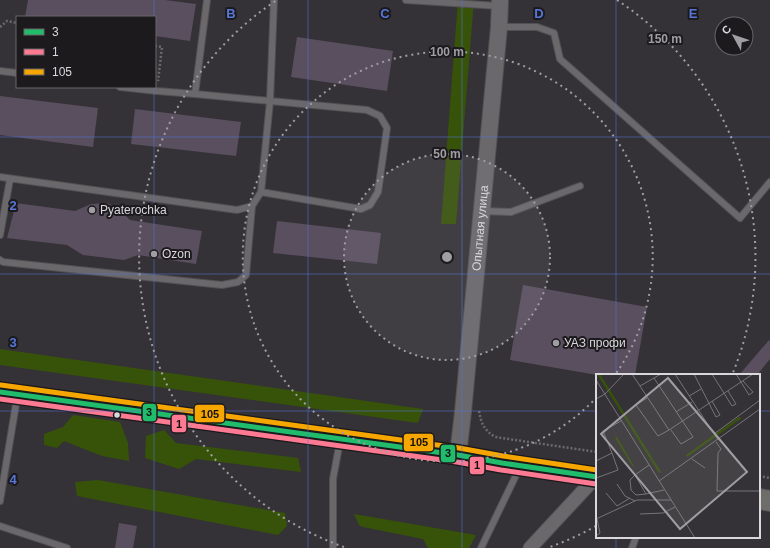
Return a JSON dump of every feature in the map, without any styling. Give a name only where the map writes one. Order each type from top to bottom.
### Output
[{"type":"main road","points":[[9,393],[458,456],[596,477]]},
{"type":"main road","points":[[760,499],[770,501]]},
{"type":"street","name":"Опытная улица","points":[[458,456],[482,211],[500,3]]},
{"type":"street","points":[[530,548],[596,477]]},
{"type":"lane","points":[[195,94],[207,0]]},
{"type":"lane","points":[[0,260],[3,262],[222,285],[238,282],[246,275],[252,206],[261,192],[270,101],[274,0]]},
{"type":"lane","points":[[406,0],[500,3]]},
{"type":"lane","points":[[499,27],[538,27],[554,33],[560,59],[740,218],[770,182]]},
{"type":"lane","points":[[0,71],[16,73]]},
{"type":"lane","points":[[129,88],[367,110],[380,116],[387,128],[378,192],[370,205],[361,209],[261,192]]},
{"type":"lane","points":[[0,178],[237,210],[252,206]]},
{"type":"lane","points":[[0,235],[10,179]]},
{"type":"lane","points":[[482,211],[511,212],[580,186]]},
{"type":"lane","points":[[0,501],[9,393]]},
{"type":"lane","points":[[333,548],[333,479],[341,440]]},
{"type":"lane","points":[[481,548],[521,466]]},
{"type":"lane","points":[[0,526],[67,548]]},
{"type":"lane","points":[[632,548],[636,538]]},
{"type":"path","points":[[0,27],[7,21],[16,23]]},
{"type":"path","points":[[156,46],[162,47],[157,91]]},
{"type":"path","points":[[477,404],[481,420],[487,432],[495,437],[596,452]]},
{"type":"path","points":[[760,476],[770,478]]},
{"type":"green space","points":[[458,0],[474,0],[456,224],[441,224]]},
{"type":"green space","points":[[0,349],[423,409],[418,423],[0,365]]},
{"type":"green space","points":[[73,415],[120,422],[128,443],[129,461],[102,456],[64,441],[57,448],[44,445],[44,434],[63,427]]},
{"type":"green space","points":[[164,430],[176,443],[298,458],[301,472],[196,459],[179,469],[145,458],[146,436]]},
{"type":"green space","points":[[98,480],[285,513],[287,526],[278,535],[77,496],[75,482]]},
{"type":"green space","points":[[354,514],[476,535],[469,548],[428,548],[423,539],[363,527],[359,525]]},
{"type":"building","points":[[28,0],[165,0],[196,4],[190,41],[156,36],[156,16],[25,16]]},
{"type":"building","points":[[297,37],[393,51],[387,91],[291,77]]},
{"type":"building","points":[[0,96],[98,108],[93,147],[0,135]]},
{"type":"building","points":[[135,109],[241,122],[236,156],[131,144]]},
{"type":"building","points":[[16,203],[75,211],[91,204],[107,203],[119,209],[130,220],[202,231],[196,264],[138,255],[124,260],[83,255],[67,245],[7,238]]},
{"type":"building","points":[[277,221],[381,233],[377,264],[273,253]]},
{"type":"building","points":[[523,285],[647,307],[635,374],[596,375],[510,360]]},
{"type":"building","points":[[769,340],[770,359],[758,374],[740,374]]},
{"type":"building","points":[[119,523],[137,526],[133,548],[115,548]]},
{"type":"transit line","name":"105","points":[[1,385],[459,448],[596,470]]},
{"type":"transit line","name":"3","points":[[0,392],[458,455],[596,477]]},
{"type":"transit line","name":"1","points":[[0,399],[457,462],[596,484]]},
{"type":"place","name":"Pyaterochka","points":[[92,210]]},
{"type":"place","name":"Ozon","points":[[154,254]]},
{"type":"place","name":"УАЗ профи","points":[[556,343]]}]
